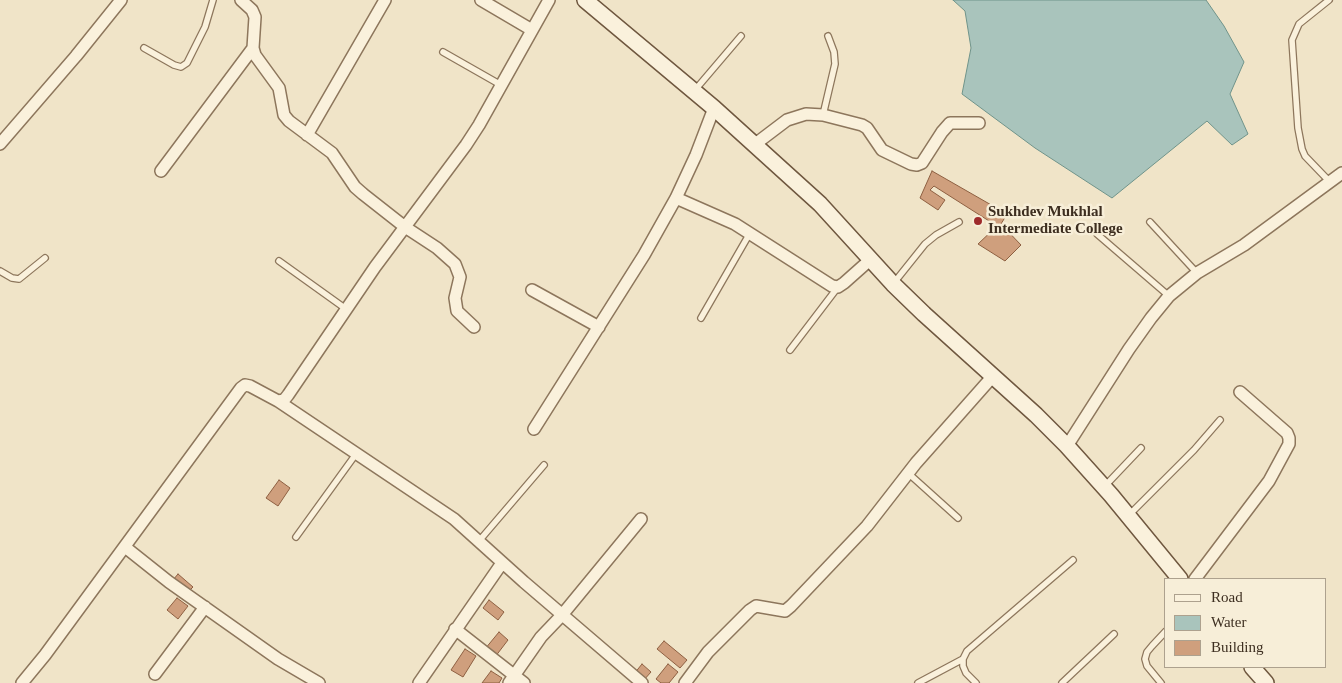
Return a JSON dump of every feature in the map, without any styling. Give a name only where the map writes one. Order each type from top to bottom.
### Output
[{"type":"main road","points":[[585,0],[714,108],[820,204],[893,284],[1067,446],[1104,487],[1179,578]]},
{"type":"main road","points":[[1253,668],[1262,682]]},
{"type":"street","points":[[0,144],[76,56],[121,0]]},
{"type":"street","points":[[240,0],[252,10],[255,17],[253,48],[255,55],[279,88],[284,115],[332,153],[355,187],[405,227],[437,248],[455,264],[460,277],[455,305],[457,311],[474,328]]},
{"type":"street","points":[[307,135],[386,0]]},
{"type":"street","points":[[481,0],[532,30]]},
{"type":"street","points":[[278,401],[284,400],[288,395],[346,309],[466,145],[549,0]]},
{"type":"street","points":[[161,171],[253,48]]},
{"type":"street","points":[[534,429],[644,255],[676,198],[696,156],[714,108]]},
{"type":"street","points":[[754,144],[787,120],[806,114],[823,115],[862,125],[867,128],[882,150],[917,165],[922,163],[950,123],[979,123]]},
{"type":"street","points":[[1067,446],[1129,349],[1169,296],[1197,273],[1244,245],[1342,173]]},
{"type":"street","points":[[676,198],[723,218],[750,233],[826,283],[838,286],[871,259]]},
{"type":"street","points":[[532,290],[599,327]]},
{"type":"street","points":[[685,683],[708,652],[750,610],[756,606],[785,611],[791,606],[867,526],[908,473],[994,376]]},
{"type":"street","points":[[22,683],[125,547],[240,388],[245,385],[278,401],[437,508],[478,541],[642,683]]},
{"type":"street","points":[[1196,578],[1270,481],[1288,444],[1289,438],[1287,433],[1240,392]]},
{"type":"street","points":[[512,679],[541,637],[562,615],[641,519]]},
{"type":"street","points":[[125,547],[169,582],[290,668],[319,683]]},
{"type":"street","points":[[419,683],[455,628],[502,563]]},
{"type":"street","points":[[156,674],[205,607]]},
{"type":"street","points":[[455,628],[512,679],[524,683]]},
{"type":"lane","points":[[144,48],[174,65],[181,67],[187,63],[205,27],[213,0]]},
{"type":"lane","points":[[1329,0],[1299,24],[1292,40],[1298,128],[1302,149],[1305,156],[1330,182]]},
{"type":"lane","points":[[694,91],[741,36]]},
{"type":"lane","points":[[823,115],[835,64],[834,52],[828,36]]},
{"type":"lane","points":[[444,52],[502,85]]},
{"type":"lane","points":[[893,284],[925,244],[936,235],[959,222]]},
{"type":"lane","points":[[1150,222],[1197,273]]},
{"type":"lane","points":[[701,318],[750,233]]},
{"type":"lane","points":[[1098,234],[1169,296]]},
{"type":"lane","points":[[0,271],[12,278],[19,279],[45,258]]},
{"type":"lane","points":[[279,261],[346,309]]},
{"type":"lane","points":[[790,350],[838,286]]},
{"type":"lane","points":[[1128,516],[1194,450],[1220,420]]},
{"type":"lane","points":[[1104,487],[1141,448]]},
{"type":"lane","points":[[296,537],[356,454]]},
{"type":"lane","points":[[478,541],[544,465]]},
{"type":"lane","points":[[908,473],[958,518]]},
{"type":"lane","points":[[976,683],[963,666],[963,659],[967,651],[1073,560]]},
{"type":"lane","points":[[1066,682],[1114,634]]},
{"type":"lane","points":[[1161,683],[1147,666],[1145,659],[1147,652],[1164,634]]},
{"type":"lane","points":[[918,683],[963,659]]},
{"type":"water","points":[[953,0],[1206,0],[1224,26],[1244,62],[1230,94],[1248,134],[1232,145],[1207,121],[1112,198],[1035,148],[962,94],[971,48],[965,11]]},
{"type":"building","name":"Sukhdev Mukhlal Intermediate College","points":[[932,171],[1007,214],[1001,224],[1021,245],[1005,261],[978,244],[997,226],[934,186],[930,190],[945,200],[938,210],[920,198]]},
{"type":"building","points":[[279,480],[290,488],[278,506],[266,498]]},
{"type":"building","points":[[178,574],[193,587],[188,592],[173,580]]},
{"type":"building","points":[[177,598],[188,606],[178,619],[167,610]]},
{"type":"building","points":[[489,600],[504,612],[498,620],[483,608]]},
{"type":"building","points":[[499,632],[508,640],[495,657],[485,649]]},
{"type":"building","points":[[664,641],[687,660],[680,668],[657,649]]},
{"type":"building","points":[[465,649],[476,656],[463,677],[451,670]]},
{"type":"building","points":[[642,664],[651,672],[643,681],[634,674]]},
{"type":"building","points":[[668,664],[678,672],[669,683],[661,683],[656,679]]},
{"type":"building","points":[[491,671],[502,678],[499,683],[482,683]]},
{"type":"place","name":"Sukhdev Mukhlal Intermediate College","points":[[978,221]]}]
